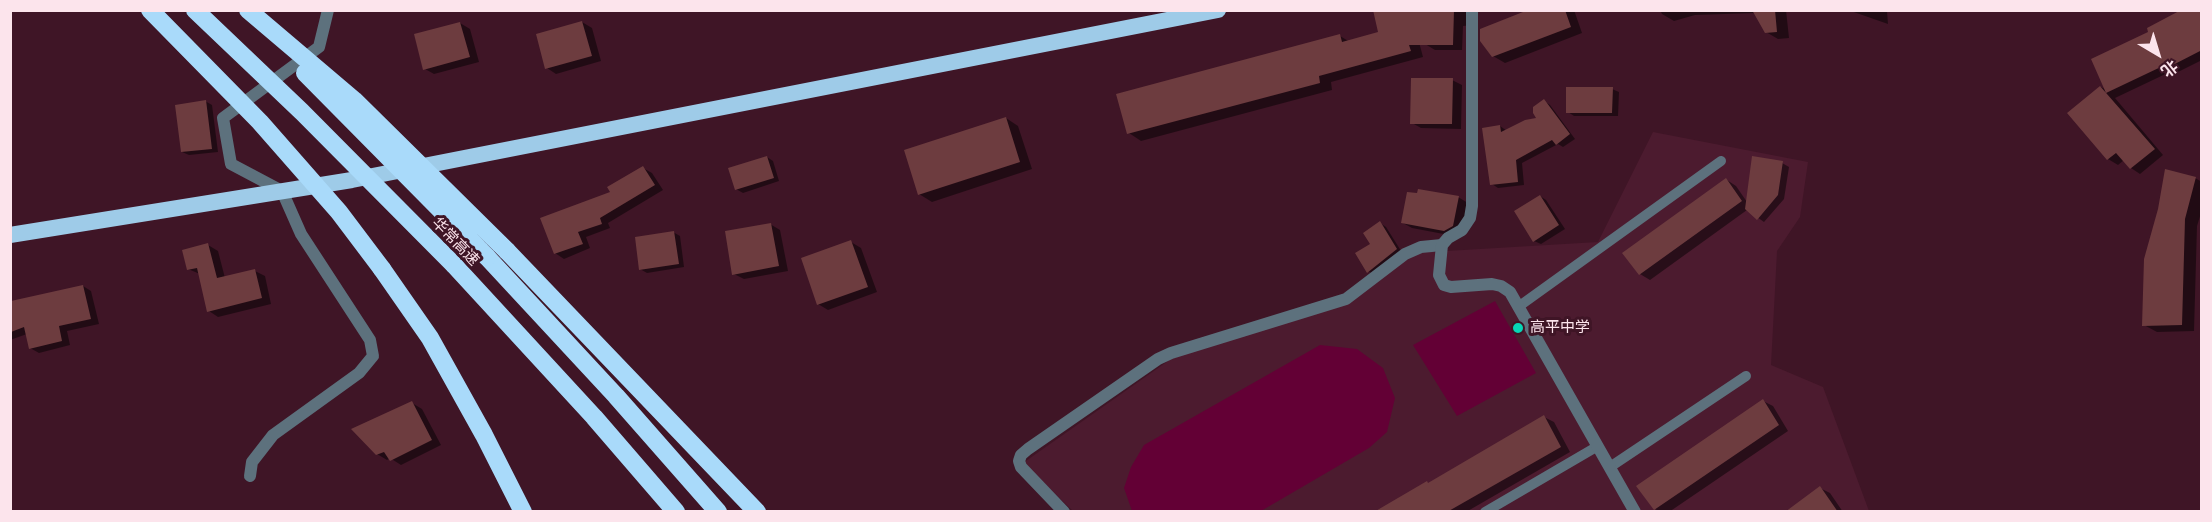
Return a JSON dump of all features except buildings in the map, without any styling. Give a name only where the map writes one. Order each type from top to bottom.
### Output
[{"type":"highway","points":[[150,10],[260,122],[339,212],[382,269],[430,338],[484,435],[523,512]]},
{"type":"highway","name":"华常高速","points":[[195,10],[303,112],[454,265],[594,417],[676,512]]},
{"type":"highway","name":"华常高速","points":[[238,10],[335,102],[487,257],[616,396],[718,512]]},
{"type":"highway","points":[[248,10],[354,100],[507,251],[757,512]]},
{"type":"highway","points":[[10,235],[364,177],[1218,10]]},
{"type":"street","points":[[250,476],[252,462],[273,435],[359,373],[373,356],[370,340],[301,234],[282,191],[231,164],[223,118],[319,47],[328,10]]},
{"type":"street","points":[[1472,10],[1471,212],[1462,230],[1448,238],[1442,246],[1439,275],[1444,285],[1451,287],[1492,284],[1501,286],[1510,292],[1635,512]]},
{"type":"street","points":[[1064,512],[1021,467],[1019,461],[1021,455],[1028,448],[1165,356],[1189,346],[1346,299],[1405,254],[1421,247],[1442,246]]},
{"type":"lane","points":[[1518,307],[1721,161]]},
{"type":"lane","points":[[1610,467],[1746,376]]},
{"type":"lane","points":[[1485,512],[1598,446]]},
{"type":"shaded area","name":"高平中学","points":[[1653,132],[1808,162],[1800,217],[1777,251],[1771,365],[1823,387],[1869,511],[1073,511],[1023,463],[1178,354],[1347,302],[1413,253],[1598,242]]},
{"type":"shaded area","points":[[1495,301],[1536,373],[1457,416],[1413,345]]},
{"type":"shaded area","points":[[1320,345],[1357,349],[1383,368],[1395,398],[1387,432],[1369,448],[1261,511],[1132,511],[1124,488],[1131,467],[1144,445]]},
{"type":"place","name":"高平中学","points":[[1518,328]]}]
